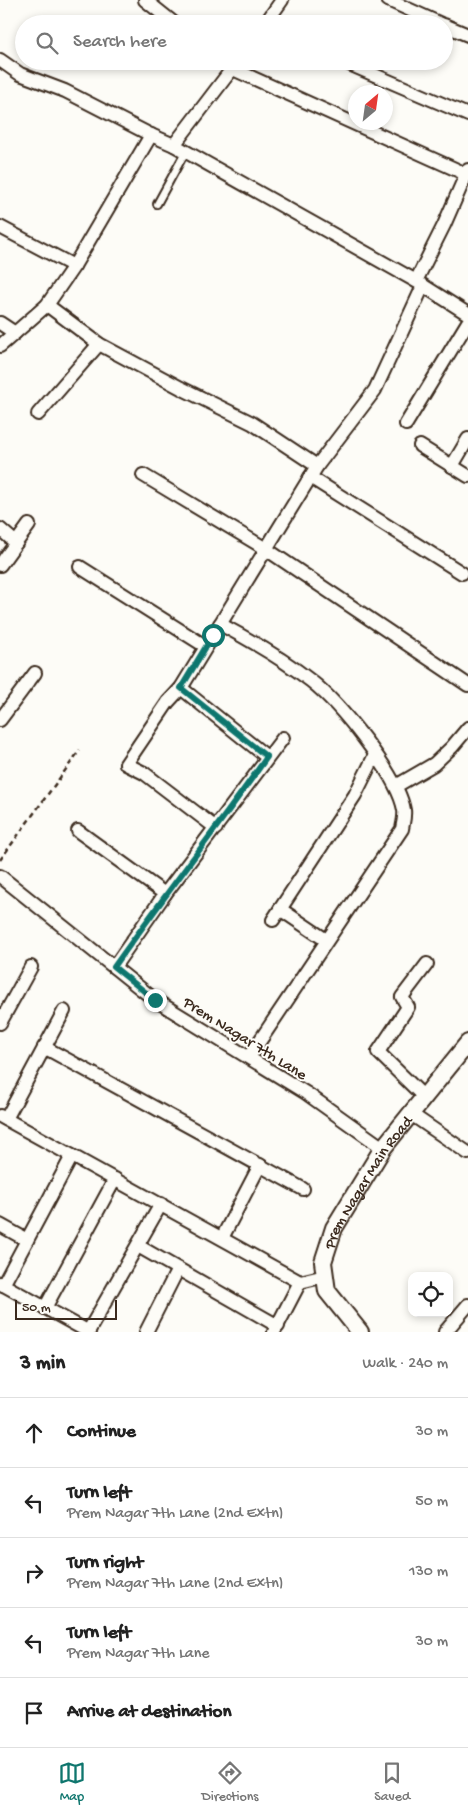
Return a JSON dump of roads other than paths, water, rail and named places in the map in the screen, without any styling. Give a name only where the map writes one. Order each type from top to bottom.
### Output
[{"type":"street","points":[[145,0],[164,15]]},
{"type":"street","points":[[271,15],[282,0]]},
{"type":"street","points":[[388,0],[422,15]]},
{"type":"street","points":[[453,28],[468,35]]},
{"type":"street","points":[[0,60],[20,74],[65,91],[174,145],[419,284],[468,314]]},
{"type":"street","points":[[174,145],[227,70]]},
{"type":"street","points":[[216,828],[144,773],[126,764],[168,702],[181,688],[317,466],[375,390],[467,172],[244,70]]},
{"type":"street","points":[[363,70],[468,115]]},
{"type":"street","points":[[0,346],[47,305],[74,266],[151,135]]},
{"type":"street","points":[[0,227],[74,266]]},
{"type":"street","points":[[47,305],[99,344],[252,423],[317,466]]},
{"type":"street","points":[[406,424],[468,322]]},
{"type":"street","points":[[0,323],[15,333]]},
{"type":"street","points":[[38,414],[99,344]]},
{"type":"street","points":[[452,466],[468,439]]},
{"type":"street","points":[[420,446],[468,476]]},
{"type":"street","points":[[143,475],[266,549],[468,685]]},
{"type":"street","points":[[310,477],[462,573]]},
{"type":"street","points":[[0,565],[29,525]]},
{"type":"street","points":[[0,530],[16,543]]},
{"type":"street","points":[[80,567],[205,646]]},
{"type":"street","points":[[220,624],[268,651],[312,682],[338,707],[396,786],[405,812],[402,829],[249,1057]]},
{"type":"street","points":[[0,720],[35,673]]},
{"type":"street","points":[[181,688],[267,757]]},
{"type":"street","points":[[396,786],[434,764],[468,728]]},
{"type":"street","points":[[114,967],[165,894],[283,738]]},
{"type":"street","points":[[326,940],[276,915],[355,795],[375,755]]},
{"type":"street","points":[[78,831],[165,894]]},
{"type":"street","name":"Prem Nagar 7th Lane","points":[[0,876],[155,1000],[306,1093],[383,1148]]},
{"type":"street","points":[[424,1097],[378,1052],[408,1007],[402,997],[427,964]]},
{"type":"street","points":[[0,1024],[32,967]]},
{"type":"street","points":[[64,1011],[3,1117],[300,1282],[325,1276]]},
{"type":"street","name":"Prem Nagar Main Road","points":[[360,1332],[327,1291],[323,1262],[334,1228],[383,1148],[468,1043]]},
{"type":"street","points":[[44,1048],[303,1189]]},
{"type":"street","points":[[412,1114],[468,1153]]},
{"type":"street","points":[[72,1156],[2,1284],[44,1308],[89,1332],[160,1204]]},
{"type":"street","points":[[222,1238],[260,1166]]},
{"type":"street","points":[[44,1308],[115,1179]]},
{"type":"street","points":[[0,1225],[27,1240]]},
{"type":"street","points":[[138,1246],[276,1329],[300,1282]]},
{"type":"street","points":[[146,1332],[178,1269]]},
{"type":"street","points":[[445,1332],[468,1305]]},
{"type":"lane","points":[[157,204],[186,152]]}]
